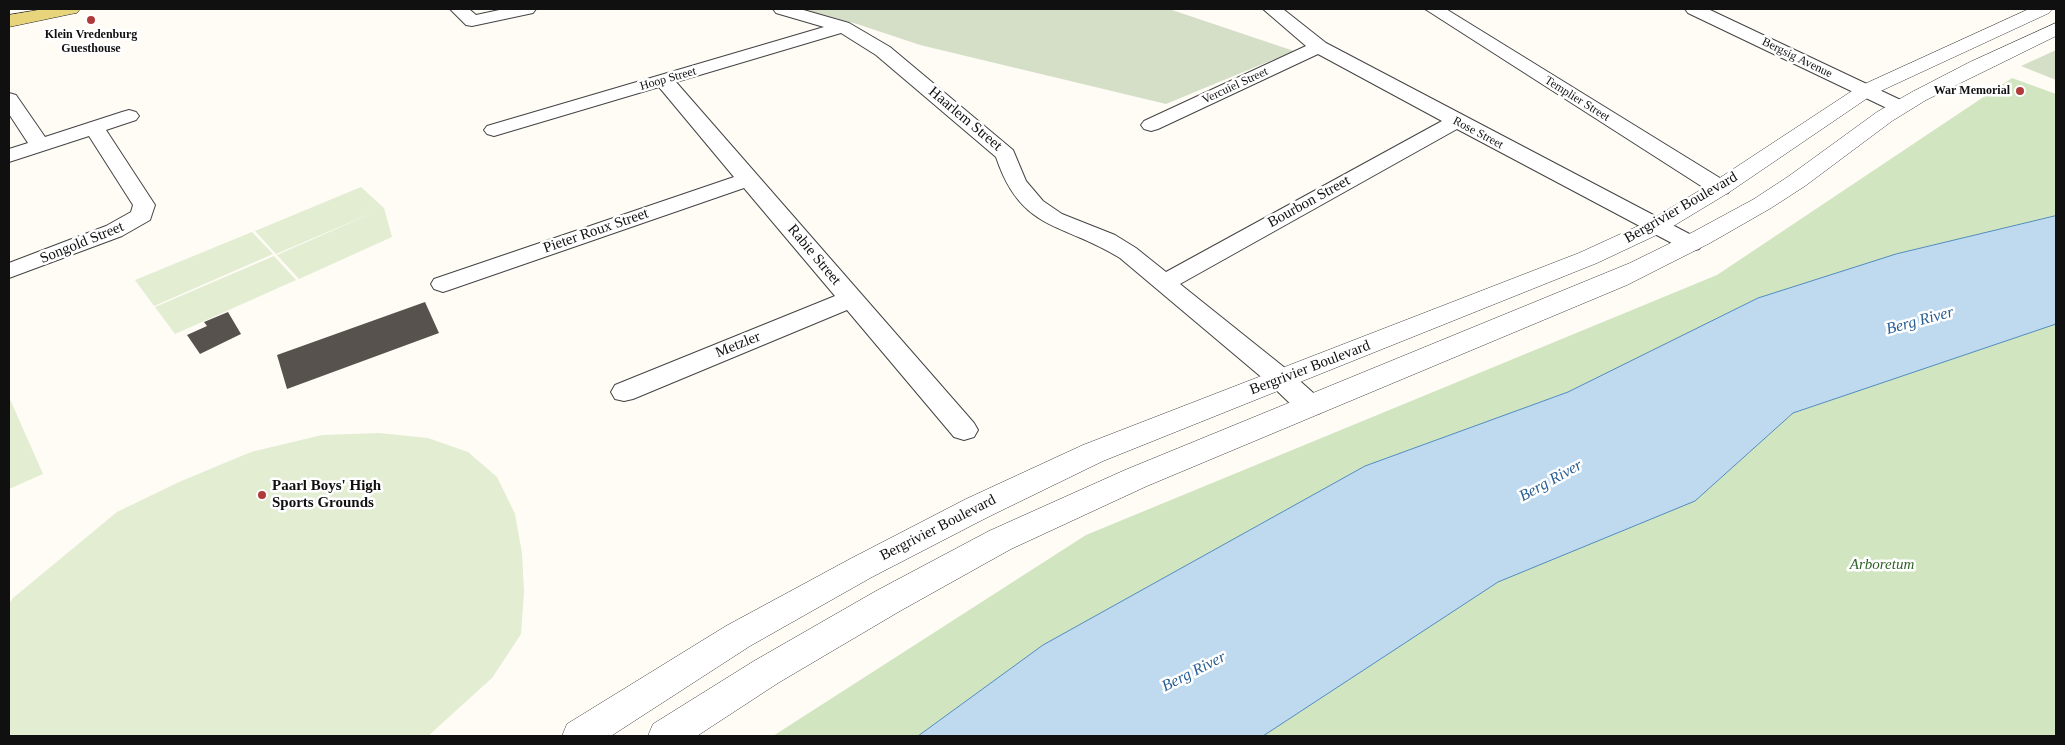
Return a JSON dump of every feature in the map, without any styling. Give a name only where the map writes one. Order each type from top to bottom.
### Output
[{"type":"main road","points":[[9,21],[71,9]]},
{"type":"street","points":[[466,15],[526,9]]},
{"type":"street","name":"Haarlem Street","points":[[782,9],[843,28],[883,51],[1006,154],[1015,181],[1035,206],[1054,219],[1108,240],[1128,253],[1281,379],[1310,406]]},
{"type":"street","name":"Rose Street","points":[[1272,9],[1319,47],[1691,244]]},
{"type":"street","name":"Templier Street","points":[[1434,9],[1720,188]]},
{"type":"street","name":"Bergsig Avenue","points":[[1694,9],[1900,107]]},
{"type":"street","name":"Bergrivier Boulevard","points":[[580,736],[738,636],[861,568],[977,508],[1093,453],[1588,258],[1657,226],[1720,188],[1865,91],[2042,9]]},
{"type":"street","name":"Hoop Street","points":[[494,130],[843,28]]},
{"type":"street","points":[[666,736],[766,672],[888,601],[1000,540],[1136,478],[1618,279],[1691,244],[1784,190],[1865,130],[1900,107],[1970,70],[2056,29]]},
{"type":"street","name":"Vercuiel Street","points":[[1151,125],[1319,47]]},
{"type":"street","name":"Rabie Street","points":[[663,80],[964,430]]},
{"type":"street","points":[[9,100],[40,146]]},
{"type":"street","points":[[9,156],[129,116]]},
{"type":"street","name":"Bourbon Street","points":[[1163,283],[1456,121]]},
{"type":"street","name":"Songold Street","points":[[9,271],[114,231],[142,215],[144,205],[137,191],[94,128]]},
{"type":"street","name":"Pieter Roux Street","points":[[443,284],[749,179]]},
{"type":"street","name":"Metzler","points":[[624,392],[851,299]]},
{"type":"green space","points":[[802,9],[1169,9],[1294,51],[1166,104],[920,45],[857,24]]},
{"type":"green space","points":[[2056,50],[2056,80],[2021,66]]},
{"type":"green space","points":[[2012,78],[2056,94],[2056,216],[1896,254],[1758,298],[1568,392],[1365,466],[1043,645],[918,736],[773,736],[1086,535],[1717,275]]},
{"type":"green space","points":[[361,187],[384,208],[276,254],[255,231]]},
{"type":"green space","points":[[384,208],[392,237],[299,279],[277,255]]},
{"type":"green space","points":[[252,232],[273,254],[154,306],[135,280]]},
{"type":"green space","points":[[274,256],[296,280],[175,334],[155,307]]},
{"type":"green space","name":"Arboretum","points":[[2056,324],[2056,736],[1263,736],[1498,582],[1695,501],[1793,413]]},
{"type":"green space","points":[[9,397],[43,474],[9,489]]},
{"type":"green space","points":[[379,433],[428,438],[468,452],[497,477],[515,514],[522,553],[524,592],[521,634],[492,678],[428,736],[9,736],[9,604],[13,598],[117,512],[179,482],[251,452],[322,435]]},
{"type":"water","name":"Berg River","points":[[2056,216],[2056,324],[1793,413],[1695,501],[1498,582],[1263,736],[918,736],[1043,645],[1365,466],[1568,392],[1758,298],[1896,254]]},
{"type":"building","points":[[425,302],[439,333],[287,389],[277,355]]},
{"type":"building","points":[[228,312],[241,334],[200,354],[187,335],[207,326],[204,322]]},
{"type":"place","name":"Klein Vredenburg Guesthouse","points":[[91,20]]},
{"type":"place","name":"War Memorial","points":[[2020,91]]},
{"type":"place","name":"Paarl Boys' High Sports Grounds","points":[[262,495]]}]
